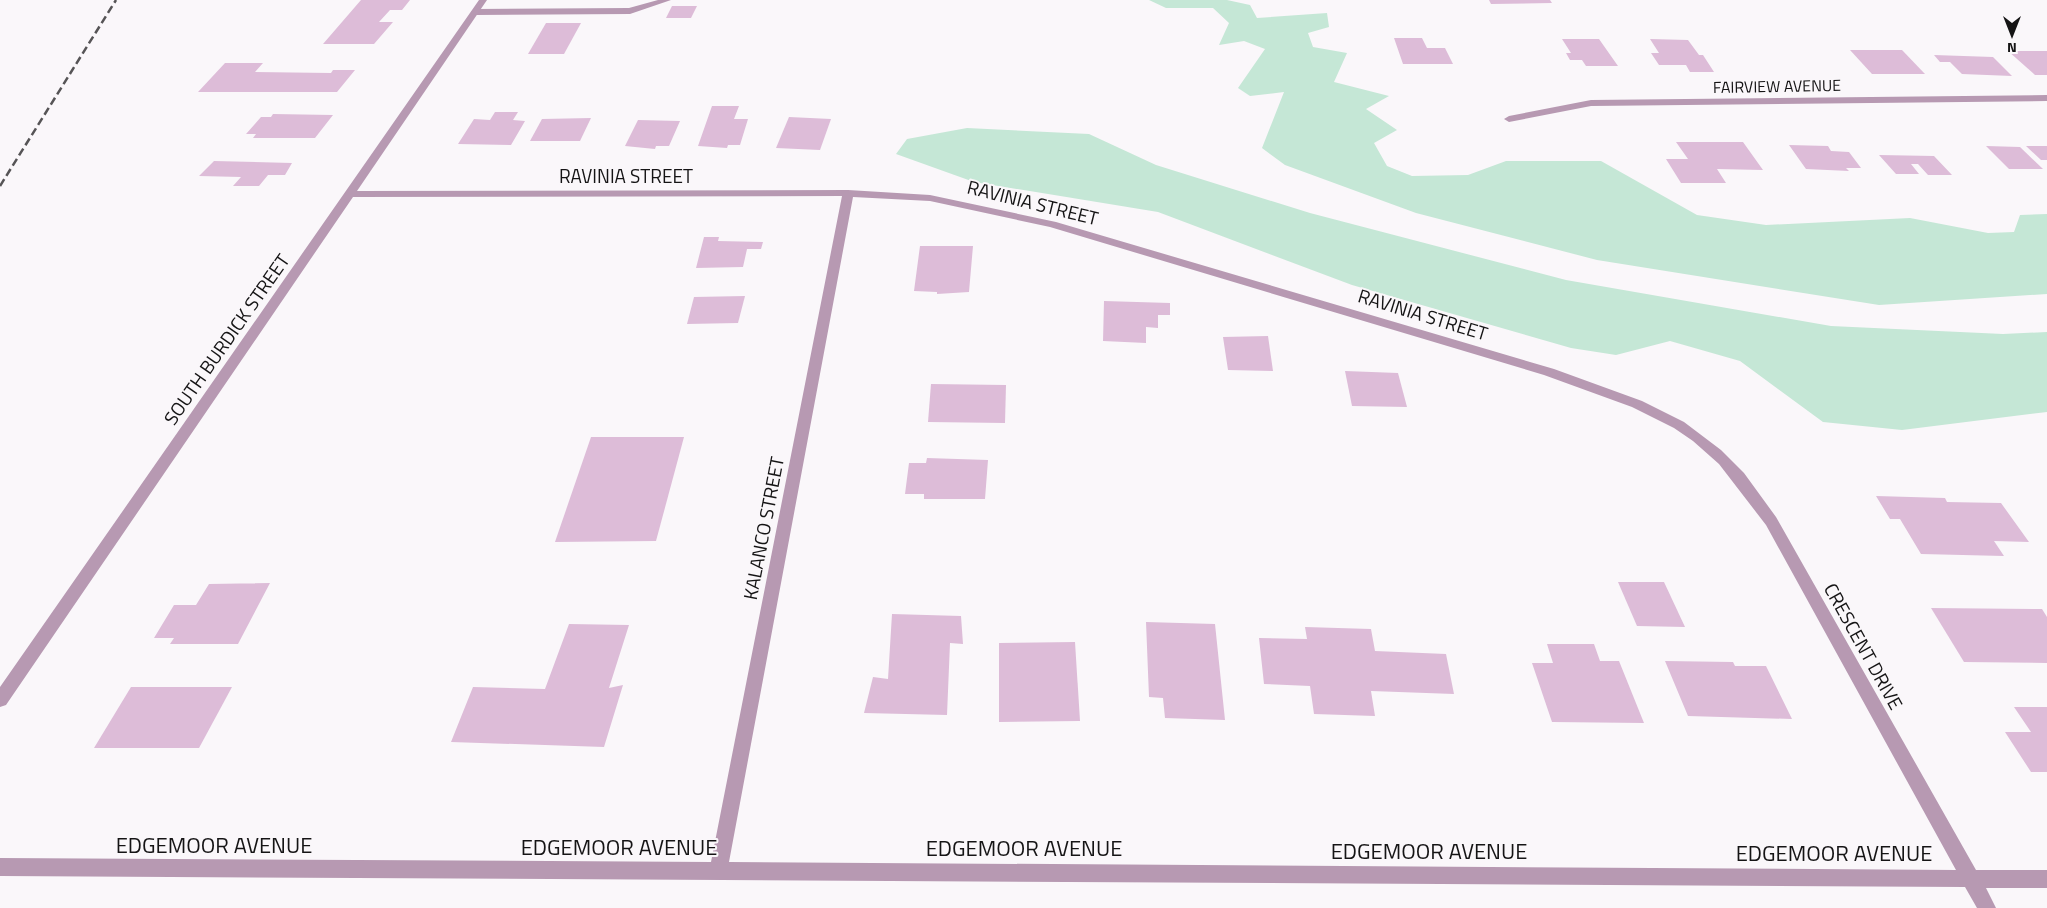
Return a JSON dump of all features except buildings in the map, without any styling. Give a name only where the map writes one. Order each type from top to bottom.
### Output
[{"type":"street","name":"SOUTH BURDICK STREET","points":[[0,700],[483,0]]},
{"type":"street","points":[[475,12],[630,11],[667,0]]},
{"type":"street","name":"FAIRVIEW AVENUE","points":[[1509,119],[1591,103],[2047,98]]},
{"type":"street","name":"RAVINIA STREET","points":[[348,194],[848,193],[930,198],[1052,224],[1549,372],[1625,398],[1679,425]]},
{"type":"street","name":"KALANCO STREET","points":[[718,871],[848,193]]},
{"type":"street","name":"CRESCENT DRIVE","points":[[1679,425],[1715,452],[1741,479],[1771,521],[1987,908]]},
{"type":"street","name":"EDGEMOOR AVENUE","points":[[0,867],[1970,877],[2047,879]]},
{"type":"green space","points":[[1149,0],[1227,0],[1250,5],[1257,18],[1327,13],[1329,27],[1308,33],[1313,47],[1347,53],[1334,82],[1389,96],[1366,109],[1397,130],[1374,143],[1387,166],[1412,176],[1468,175],[1506,161],[1601,161],[1697,215],[1766,225],[1910,218],[1988,233],[2014,232],[2020,215],[2047,214],[2047,294],[1879,305],[1597,260],[1416,213],[1285,165],[1262,148],[1284,92],[1250,96],[1238,88],[1265,49],[1244,41],[1219,45],[1229,23],[1213,8],[1166,8]]},
{"type":"green space","points":[[967,128],[1089,134],[1156,165],[1310,213],[1566,280],[1831,326],[2003,334],[2047,332],[2047,412],[1902,430],[1823,422],[1740,361],[1670,341],[1616,355],[1571,348],[1352,285],[1158,212],[974,182],[896,154],[907,139]]},
{"type":"railway","points":[[0,186],[116,0]]}]
